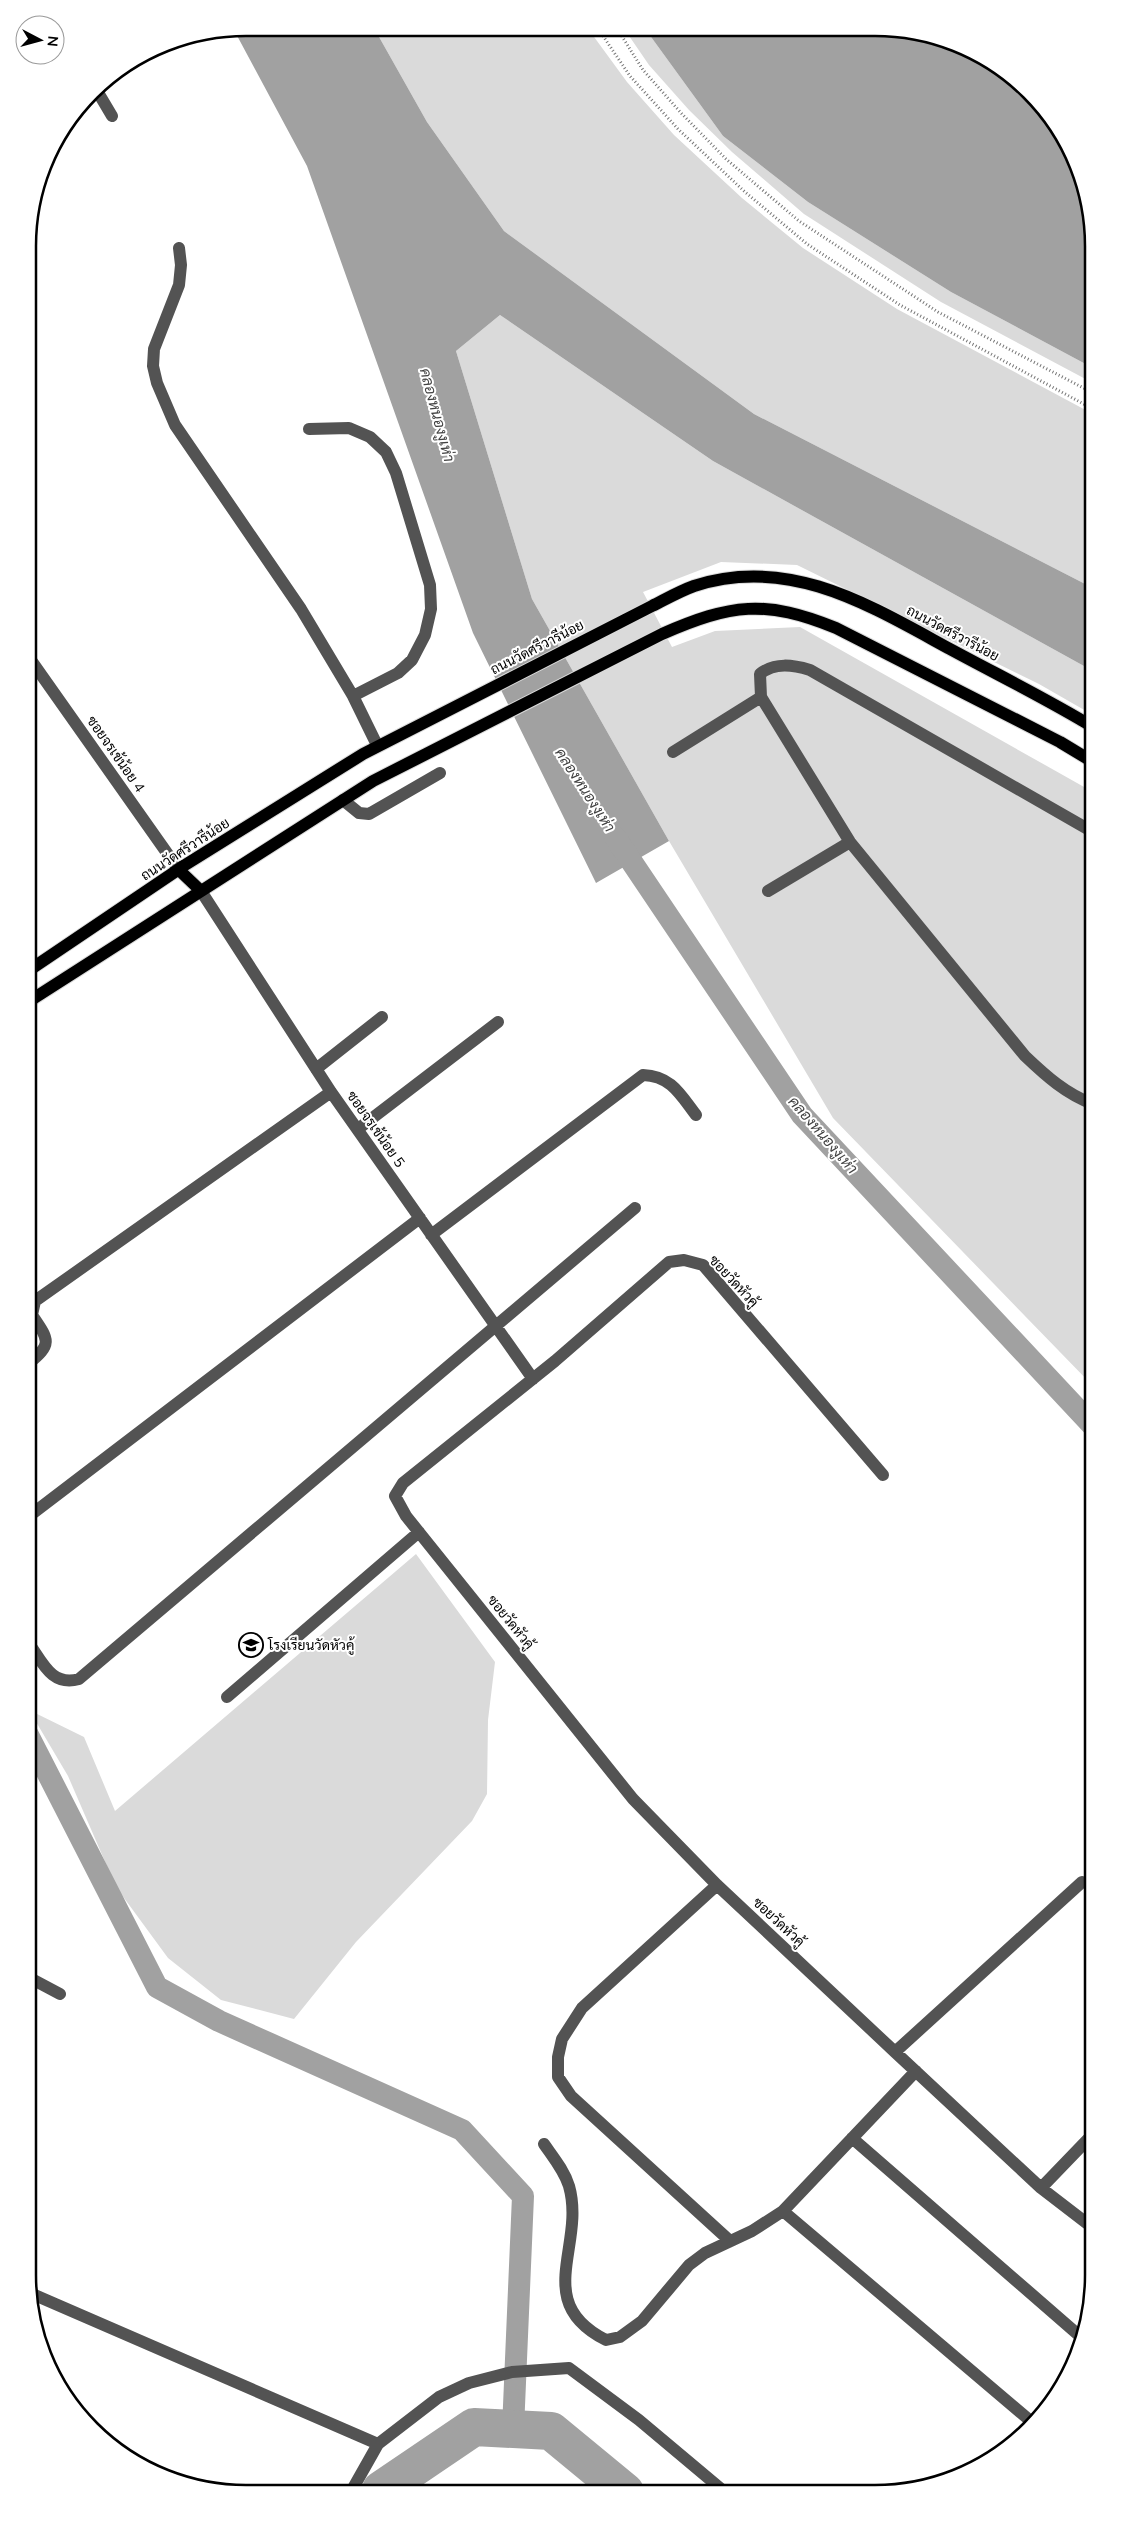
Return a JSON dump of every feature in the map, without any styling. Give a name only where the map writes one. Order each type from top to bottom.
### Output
[{"type":"main road","name":"ถนนวัดศรีวารีน้อย","points":[[36,966],[179,870],[377,745],[693,586],[727,578],[791,578],[823,586],[875,608],[1085,724]]},
{"type":"main road","points":[[36,997],[343,800],[406,762],[662,634],[706,615],[734,609],[772,609],[805,615],[853,636],[1052,738],[1085,757]]},
{"type":"main road","points":[[179,870],[201,891]]},
{"type":"street","points":[[100,96],[112,116]]},
{"type":"street","points":[[179,248],[181,265],[179,285],[154,349],[153,366],[157,383],[175,426],[301,609],[353,696],[377,745]]},
{"type":"street","points":[[308,429],[349,428],[370,437],[386,452],[396,473],[430,585],[429,618],[425,635],[412,660],[398,674],[353,696]]},
{"type":"street","points":[[1085,827],[810,670],[796,666],[768,668],[760,674],[761,697],[850,842],[1025,1056],[1052,1082],[1085,1101]]},
{"type":"street","name":"ซอยจรเข้น้อย 4","points":[[36,667],[179,870]]},
{"type":"street","points":[[673,752],[761,697]]},
{"type":"street","points":[[343,800],[359,813],[369,814],[440,773]]},
{"type":"street","points":[[768,891],[850,842]]},
{"type":"street","name":"ซอยจรเข้น้อย 5","points":[[201,891],[316,1069],[533,1379]]},
{"type":"street","points":[[316,1069],[382,1017]]},
{"type":"street","points":[[358,1129],[498,1022]]},
{"type":"street","points":[[431,1235],[642,1076],[656,1076],[668,1082],[696,1115]]},
{"type":"street","points":[[36,1300],[332,1092]]},
{"type":"street","points":[[36,1653],[55,1678],[68,1682],[78,1679],[635,1208]]},
{"type":"street","points":[[36,1511],[420,1218]]},
{"type":"street","name":"ซอยวัดหัวคู้","points":[[883,1475],[703,1265],[694,1261],[684,1260],[669,1262],[533,1379],[403,1483],[395,1496],[406,1516],[633,1799],[717,1885],[895,2052],[1042,2188],[1085,2222]]},
{"type":"street","points":[[36,1321],[46,1335],[47,1344],[43,1352],[36,1358]]},
{"type":"street","points":[[227,1697],[419,1532]]},
{"type":"street","points":[[895,2052],[1082,1882]]},
{"type":"street","points":[[717,1885],[582,2008],[562,2039],[558,2057],[558,2077],[571,2096],[730,2241]]},
{"type":"street","points":[[36,1981],[60,1994]]},
{"type":"street","points":[[544,2144],[563,2170],[569,2187],[572,2209],[565,2289],[568,2305],[580,2323],[606,2340],[620,2337],[642,2321],[689,2266],[705,2253],[752,2231],[782,2211],[916,2071]]},
{"type":"street","points":[[852,2138],[1077,2333]]},
{"type":"street","points":[[1042,2188],[1085,2142]]},
{"type":"street","points":[[782,2211],[1028,2418]]},
{"type":"street","points":[[38,2296],[378,2444]]},
{"type":"street","points":[[355,2485],[378,2444],[439,2397],[469,2384],[512,2372],[536,2369],[574,2369],[716,2485]]},
{"type":"path","points":[[603,36],[630,76],[678,129],[745,192],[807,244],[900,305],[1085,404]]},
{"type":"path","points":[[622,36],[643,70],[682,114],[726,159],[799,221],[938,312],[1085,388]]},
{"type":"shaded area","points":[[379,36],[593,36],[627,82],[674,135],[742,198],[803,248],[897,309],[1085,410],[1085,584],[754,414],[504,231],[427,122]]},
{"type":"shaded area","points":[[629,36],[650,36],[723,136],[808,202],[951,292],[1085,364],[1085,379],[941,302],[804,214],[732,152],[689,110],[649,65]]},
{"type":"shaded area","points":[[500,315],[713,461],[1085,667],[1085,710],[1039,684],[797,565],[721,562],[643,592],[672,647],[715,631],[800,627],[1085,787],[1085,1378],[833,1118],[669,841],[532,599],[456,351]]},
{"type":"shaded area","points":[[416,1554],[495,1662],[488,1720],[487,1794],[472,1821],[356,1942],[294,2019],[221,2000],[168,1958],[116,1887],[68,1776],[36,1722],[36,1713],[84,1737],[115,1811]]},
{"type":"water","points":[[379,36],[427,122],[504,231],[754,414],[1085,584],[1085,667],[713,461],[500,315],[456,351],[532,599],[669,841],[596,883],[473,633],[307,166],[238,37]]},
{"type":"water","points":[[650,36],[875,36],[902,38],[942,47],[980,64],[1013,88],[1033,108],[1057,141],[1074,179],[1081,205],[1085,246],[1085,364],[951,292],[808,202],[723,136]]},
{"type":"waterway","name":"คลองหนองงูเห่า","points":[[615,837],[802,1115],[1085,1417]]},
{"type":"waterway","points":[[36,1751],[157,1987],[219,2021],[462,2130],[523,2196],[513,2429]]},
{"type":"waterway","points":[[388,2485],[474,2427],[551,2431],[617,2485]]},
{"type":"place","name":"โรงเรียนวัดหัวคู้","points":[[251,1645]]}]
